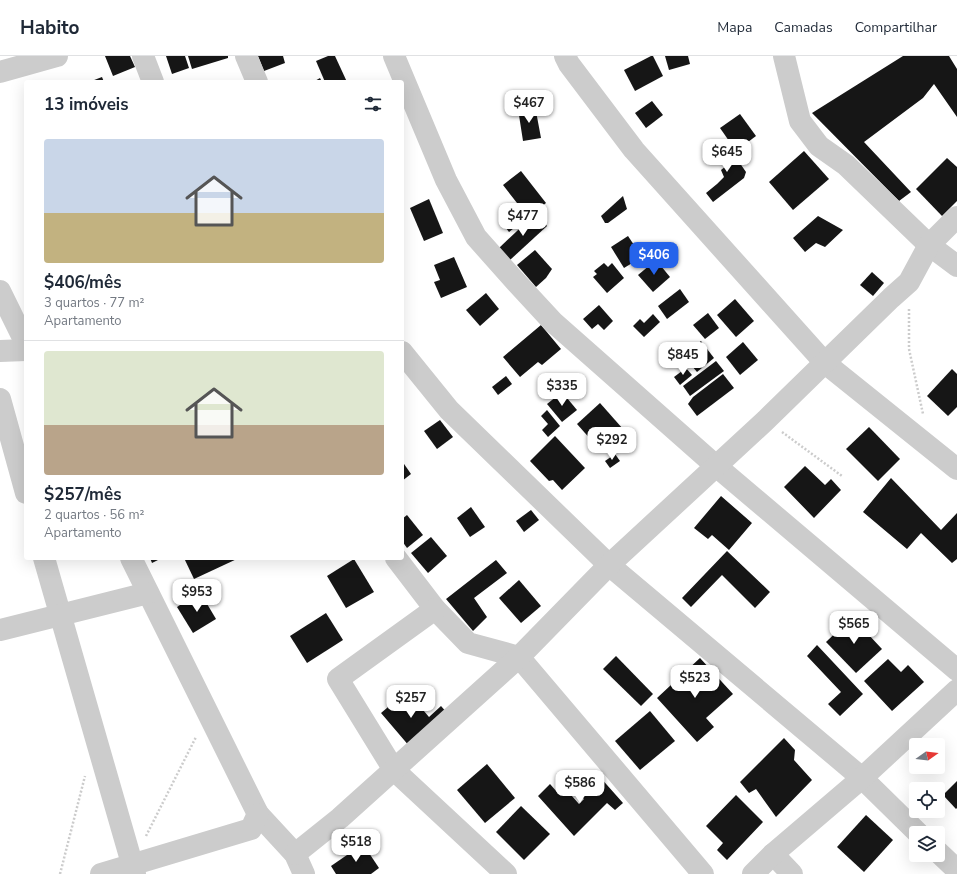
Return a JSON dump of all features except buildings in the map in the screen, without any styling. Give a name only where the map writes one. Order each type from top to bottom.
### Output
[{"type":"street","points":[[0,72],[57,56]]},
{"type":"street","points":[[143,56],[152,80]]},
{"type":"street","points":[[246,56],[256,80]]},
{"type":"street","points":[[394,56],[446,180],[476,236],[553,322],[716,466],[957,670]]},
{"type":"street","points":[[565,56],[569,64],[634,150],[825,363],[957,469]]},
{"type":"street","points":[[784,56],[800,122],[819,146],[846,165],[929,245],[957,266]]},
{"type":"street","points":[[295,854],[340,818],[519,657],[609,565],[766,420],[909,282],[929,245],[957,217]]},
{"type":"street","points":[[0,291],[24,338],[0,351]]},
{"type":"street","points":[[404,354],[449,410],[609,565],[862,778],[911,826]]},
{"type":"street","points":[[0,399],[24,486]]},
{"type":"street","points":[[45,560],[134,869]]},
{"type":"street","points":[[132,560],[258,814],[295,854],[304,874]]},
{"type":"street","points":[[397,560],[435,609],[468,642],[519,657],[703,874]]},
{"type":"street","points":[[0,630],[148,593]]},
{"type":"street","points":[[435,609],[338,679],[394,770],[506,874]]},
{"type":"street","points":[[753,874],[773,854],[862,778],[957,690]]},
{"type":"street","points":[[101,874],[134,869],[251,829],[258,814]]},
{"type":"street","points":[[773,854],[792,874]]},
{"type":"street","points":[[945,859],[957,870]]},
{"type":"path","points":[[909,282],[909,349],[924,419]]},
{"type":"path","points":[[766,420],[842,476]]},
{"type":"path","points":[[146,836],[208,713]]},
{"type":"path","points":[[60,874],[85,774]]}]
